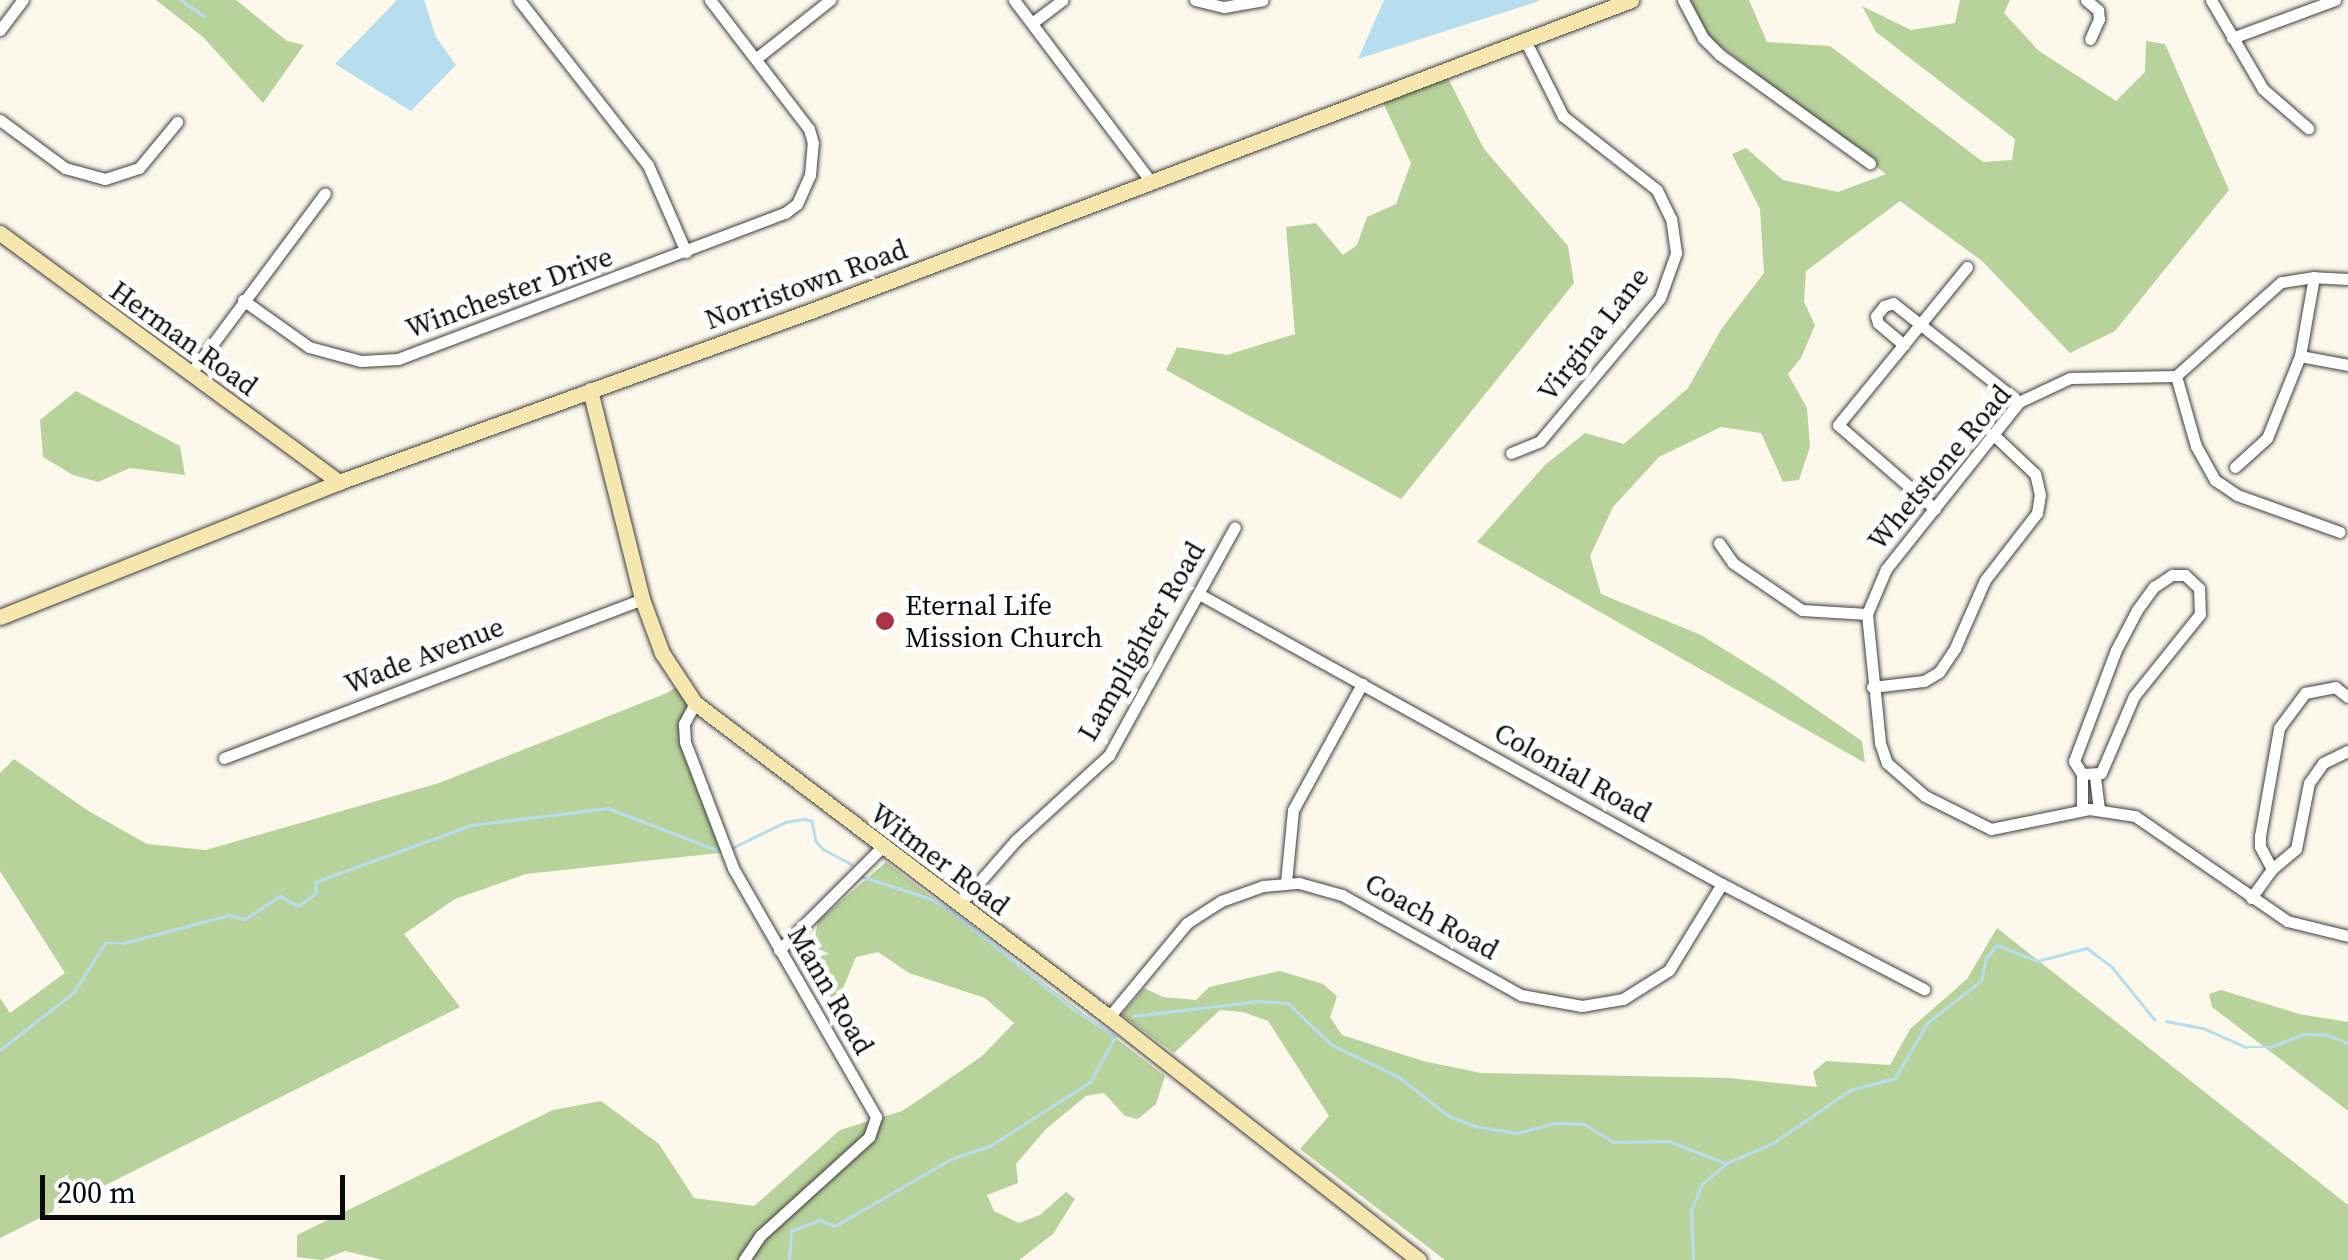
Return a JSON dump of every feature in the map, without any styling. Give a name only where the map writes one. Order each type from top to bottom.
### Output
[{"type":"main road","name":"Norristown Road","points":[[0,617],[339,482],[816,309],[1149,179],[1631,0]]},
{"type":"main road","name":"Herman Road","points":[[0,234],[339,482]]},
{"type":"main road","name":"Witmer Road","points":[[590,390],[642,600],[662,653],[695,703],[881,848],[1109,1017],[1418,1260]]},
{"type":"street","points":[[0,30],[24,0]]},
{"type":"street","points":[[519,0],[648,165],[686,252]]},
{"type":"street","name":"Winchester Drive","points":[[243,300],[309,346],[348,359],[386,360],[423,353],[785,214],[805,190],[812,159],[809,129],[758,57],[710,0]]},
{"type":"street","points":[[758,57],[830,0]]},
{"type":"street","points":[[1014,0],[1149,179]]},
{"type":"street","points":[[1032,24],[1062,0]]},
{"type":"street","points":[[1196,0],[1224,7],[1262,0]]},
{"type":"street","points":[[1684,0],[1703,38],[1720,54],[1870,163]]},
{"type":"street","points":[[2086,0],[2098,10],[2100,19],[2090,39]]},
{"type":"street","points":[[2211,0],[2264,89],[2308,128]]},
{"type":"street","points":[[2232,38],[2335,0]]},
{"type":"street","name":"Virgina Lane","points":[[1511,453],[1540,441],[1660,298],[1676,253],[1671,218],[1657,190],[1563,116],[1525,40]]},
{"type":"street","points":[[0,120],[65,168],[105,178],[139,168],[177,122]]},
{"type":"street","points":[[191,374],[324,193]]},
{"type":"street","points":[[1936,509],[1838,425],[1967,268]]},
{"type":"street","points":[[2340,532],[2238,495],[2215,480],[2196,446],[2176,376],[2281,282],[2314,277],[2348,279]]},
{"type":"street","points":[[2235,467],[2266,438],[2300,356],[2314,277]]},
{"type":"street","points":[[1904,345],[1878,324],[1876,316],[1893,303],[2019,402]]},
{"type":"street","points":[[2300,356],[2348,365]]},
{"type":"street","name":"Whetstone Road","points":[[2176,376],[2070,378],[2019,402],[1886,569],[1867,614],[1872,687],[1887,762],[1925,796],[1990,829],[2082,810],[2136,816],[2287,922],[2348,936]]},
{"type":"street","points":[[1872,687],[1924,681],[1939,672],[1984,580],[2037,513],[2040,495],[2035,474],[1995,436]]},
{"type":"street","name":"Lamplighter Road","points":[[960,904],[1016,840],[1109,755],[1235,527]]},
{"type":"street","points":[[1719,543],[1733,564],[1802,610],[1867,614]]},
{"type":"street","points":[[2082,810],[2089,776],[2112,754],[2134,696],[2200,614],[2200,588],[2185,576],[2172,576],[2154,588],[2116,650],[2074,761],[2089,776],[2098,810]]},
{"type":"street","name":"Colonial Road","points":[[1200,594],[1722,884],[1924,989]]},
{"type":"street","name":"Wade Avenue","points":[[224,758],[642,600]]},
{"type":"street","points":[[1286,882],[1293,810],[1362,684]]},
{"type":"street","points":[[2272,868],[2260,846],[2260,836],[2279,728],[2305,694],[2335,688],[2348,696]]},
{"type":"street","name":"Mann Road","points":[[695,703],[684,724],[691,763],[734,870],[876,1117],[875,1127],[760,1236],[744,1260]]},
{"type":"street","points":[[2251,898],[2272,868],[2296,850],[2309,783],[2323,763],[2348,751]]},
{"type":"street","points":[[779,950],[881,848]]},
{"type":"street","name":"Coach Road","points":[[1109,1017],[1187,924],[1242,892],[1286,882],[1342,894],[1521,995],[1582,1006],[1623,999],[1669,970],[1722,884]]},
{"type":"green space","points":[[156,0],[236,0],[287,41],[304,45],[263,103],[203,37]]},
{"type":"green space","points":[[1687,0],[1749,0],[1767,42],[1830,46],[1983,162],[2012,160],[2015,139],[1876,32],[1862,6],[1911,30],[1955,23],[1960,0],[2010,0],[2004,13],[2039,51],[2116,101],[2145,72],[2146,41],[2165,44],[2229,190],[2115,331],[2070,353],[1982,261],[1900,201],[1806,271],[1804,302],[1815,325],[1801,358],[1788,374],[1807,408],[1810,447],[1799,480],[1783,482],[1761,433],[1721,427],[1659,457],[1613,507],[1590,556],[1601,594],[1701,635],[1775,681],[1862,741],[1865,763],[1477,542],[1545,465],[1585,433],[1624,444],[1688,388],[1722,328],[1764,273],[1760,209],[1732,154],[1746,148],[1783,180],[1838,192],[1886,174],[1697,28]]},
{"type":"green space","points":[[1444,70],[1484,149],[1568,246],[1574,283],[1401,499],[1166,370],[1177,347],[1227,355],[1295,334],[1286,227],[1316,223],[1343,255],[1357,245],[1367,217],[1396,204],[1411,163],[1379,94]]},
{"type":"green space","points":[[76,391],[180,446],[185,475],[130,468],[98,482],[73,475],[43,457],[40,420]]},
{"type":"green space","points":[[682,683],[695,703],[685,742],[728,852],[526,874],[455,899],[404,934],[460,1007],[0,1238],[0,998],[10,1013],[65,973],[0,871],[0,773],[14,759],[87,810],[147,844],[206,850],[439,783],[667,693]]},
{"type":"green space","points":[[886,862],[1165,1076],[1156,1104],[1138,1119],[1125,1116],[1104,1093],[1086,1096],[1046,1129],[1016,1164],[1018,1183],[987,1195],[994,1211],[1019,1223],[1040,1215],[1066,1192],[1075,1199],[1053,1234],[1019,1260],[383,1260],[345,1251],[322,1260],[297,1257],[297,1235],[553,1110],[601,1101],[659,1144],[694,1198],[754,1206],[840,1130],[902,1111],[929,1093],[982,1056],[1014,1023],[985,998],[909,973],[878,952],[856,957],[834,1010],[813,948],[818,921]]},
{"type":"green space","points":[[1997,928],[2348,1205],[2348,1260],[1445,1260],[1300,1149],[1329,1116],[1268,1021],[1243,1012],[1220,1010],[1174,1053],[1122,1015],[1144,988],[1163,997],[1196,1000],[1209,987],[1280,971],[1323,984],[1337,996],[1330,1017],[1342,1035],[1423,1061],[1481,1073],[1729,1078],[1817,1087],[1813,1072],[1826,1061],[1890,1065],[1910,1029],[1967,979]]},
{"type":"green space","points":[[2221,990],[2299,1014],[2348,1022],[2348,1111],[2212,1007],[2209,994]]},
{"type":"water","points":[[397,0],[424,0],[436,37],[456,65],[411,111],[335,64]]},
{"type":"water","points":[[1384,0],[1538,0],[1539,1],[1358,59]]},
{"type":"waterway","points":[[181,0],[204,16]]},
{"type":"waterway","points":[[0,1050],[74,992],[105,943],[124,943],[229,915],[245,919],[280,896],[298,906],[316,893],[315,882],[472,825],[608,808],[717,850]]},
{"type":"waterway","points":[[732,848],[785,822],[805,819],[812,821],[816,841],[823,849],[851,864]]},
{"type":"waterway","points":[[789,1260],[791,1231],[820,1220],[835,1226],[951,1159],[990,1146],[1090,1082],[1115,1037],[1073,1009],[949,910],[930,899],[862,877]]},
{"type":"waterway","points":[[1693,1260],[1691,1211],[1702,1184],[1727,1163],[1773,1143],[1850,1090],[1895,1078],[1928,1022],[1981,981],[1986,958],[1997,945],[2037,961],[2087,948],[2112,967],[2155,1020]]},
{"type":"waterway","points":[[1133,1016],[1258,1001],[1288,1003],[1332,1045],[1399,1077],[1449,1116],[1475,1126],[1517,1133],[1554,1123],[1584,1124],[1614,1142],[1669,1141],[1725,1163]]},
{"type":"waterway","points":[[2166,1021],[2203,1028],[2246,1047],[2270,1047],[2304,1034],[2328,1035],[2348,1043]]},
{"type":"place","name":"Eternal Life Mission Church","points":[[885,621]]}]
